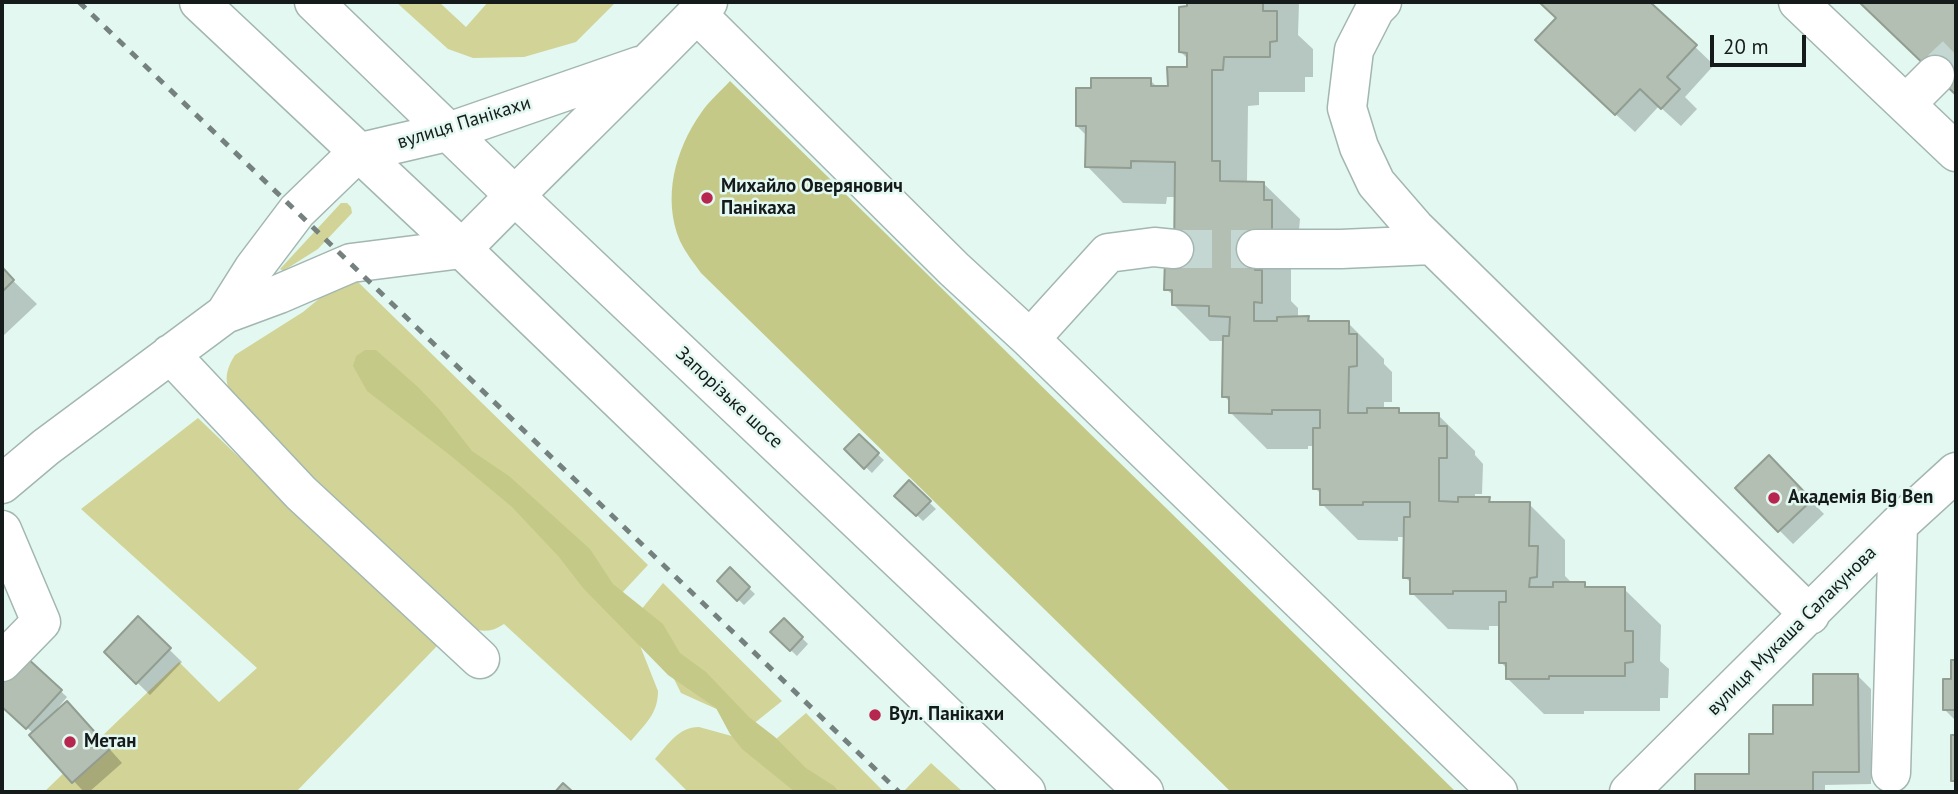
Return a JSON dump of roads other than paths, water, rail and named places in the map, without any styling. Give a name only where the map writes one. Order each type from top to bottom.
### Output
[{"type":"main road","points":[[199,2],[462,249],[1026,792]]},
{"type":"main road","name":"Запорізьке шосе","points":[[314,2],[1144,792]]},
{"type":"main road","points":[[1382,2],[1375,9],[1354,50],[1347,108],[1359,147],[1376,183],[1432,244],[1810,615]]},
{"type":"main road","points":[[1798,2],[1956,152]]},
{"type":"main road","points":[[702,8],[954,269],[1498,792]]},
{"type":"main road","name":"вулиця Панікахи","points":[[462,249],[702,8]]},
{"type":"main road","name":"вулиця Панікахи","points":[[357,153],[451,131],[648,63]]},
{"type":"main road","points":[[1906,104],[1935,75]]},
{"type":"main road","points":[[225,314],[254,268],[297,211],[357,153]]},
{"type":"main road","points":[[1256,249],[1341,249],[1432,244]]},
{"type":"main road","points":[[1030,340],[1108,253],[1154,247],[1174,249]]},
{"type":"main road","points":[[2,484],[46,447],[225,314],[351,263],[462,249]]},
{"type":"main road","points":[[170,354],[301,493],[480,659]]},
{"type":"main road","name":"вулиця Мукаша Салакунова","points":[[1629,792],[1956,472]]},
{"type":"main road","points":[[1891,774],[1899,525]]},
{"type":"main road","points":[[2,530],[41,622],[2,663]]},
{"type":"tunnel","points":[[1935,75],[1956,55]]},
{"type":"tunnel","points":[[1174,249],[1256,249]]},
{"type":"railway","points":[[79,2],[899,792]]},
{"type":"place","name":"Михайло Оверянович Панікаха","points":[[707,198]]},
{"type":"place","name":"Академія Big Ben","points":[[1774,498]]},
{"type":"place","name":"Вул. Панікахи","points":[[875,715]]},
{"type":"place","name":"Метан","points":[[70,742]]}]
